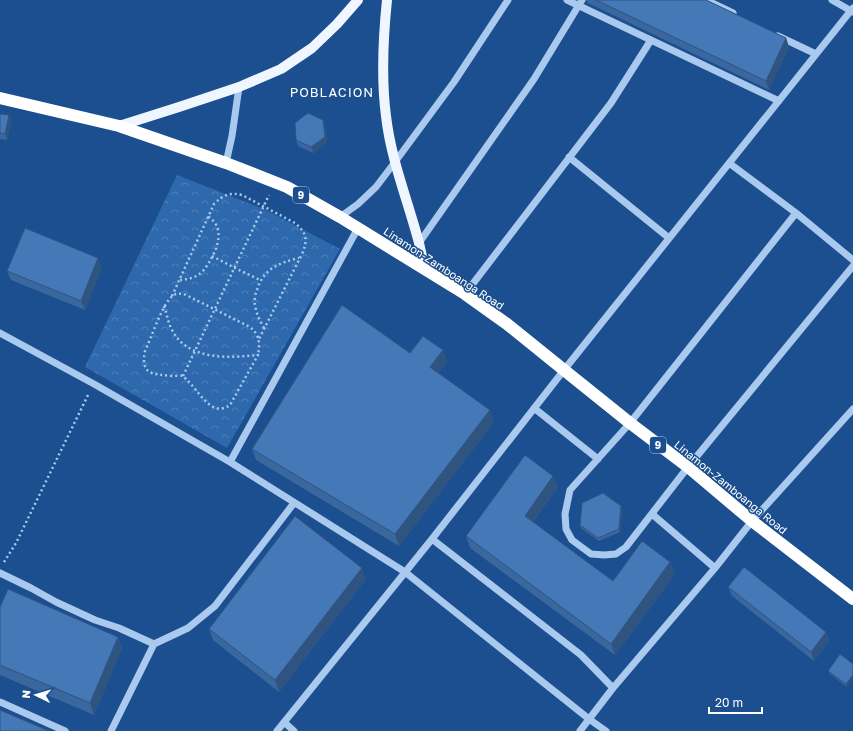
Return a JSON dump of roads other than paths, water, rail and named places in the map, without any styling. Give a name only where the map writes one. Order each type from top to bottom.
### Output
[{"type":"highway","name":"Linamon-Zamboanga Road","points":[[0,98],[119,126],[226,163],[287,187],[340,217],[465,294],[508,324],[630,423],[688,467],[752,521],[853,599]]},
{"type":"main road","points":[[119,126],[239,87],[281,69],[312,48],[337,24],[358,0]]},
{"type":"main road","points":[[386,0],[383,80],[386,116],[395,162],[419,243],[425,270]]},
{"type":"street","points":[[340,217],[358,204],[376,187],[454,82],[508,0]]},
{"type":"street","points":[[567,0],[581,3],[651,40],[779,101]]},
{"type":"street","points":[[706,0],[741,17]]},
{"type":"street","points":[[277,731],[432,539],[564,370],[852,10],[832,0]]},
{"type":"street","points":[[419,243],[534,79],[581,3]]},
{"type":"street","points":[[775,34],[816,54]]},
{"type":"street","points":[[465,294],[611,103],[651,40]]},
{"type":"street","points":[[226,163],[232,136],[239,87]]},
{"type":"street","points":[[569,157],[670,238]]},
{"type":"street","points":[[729,163],[853,260]]},
{"type":"street","points":[[796,214],[630,423],[570,490],[564,514],[566,529],[572,540],[591,554],[616,554],[626,547],[688,467],[853,266]]},
{"type":"street","points":[[230,462],[358,228]]},
{"type":"street","points":[[0,333],[94,384],[230,462],[405,572],[606,731]]},
{"type":"street","points":[[534,408],[598,459]]},
{"type":"street","points":[[580,731],[613,688],[715,568],[752,521],[853,409]]},
{"type":"street","points":[[111,731],[154,644],[188,628],[214,606],[294,502]]},
{"type":"street","points":[[652,514],[715,568]]},
{"type":"street","points":[[432,539],[581,655],[613,688]]},
{"type":"street","points":[[0,573],[95,620],[119,628],[154,644]]},
{"type":"street","points":[[0,702],[65,731]]},
{"type":"street","points":[[284,722],[294,731]]},
{"type":"district","name":"POBLACION","points":[[332,92]]}]
